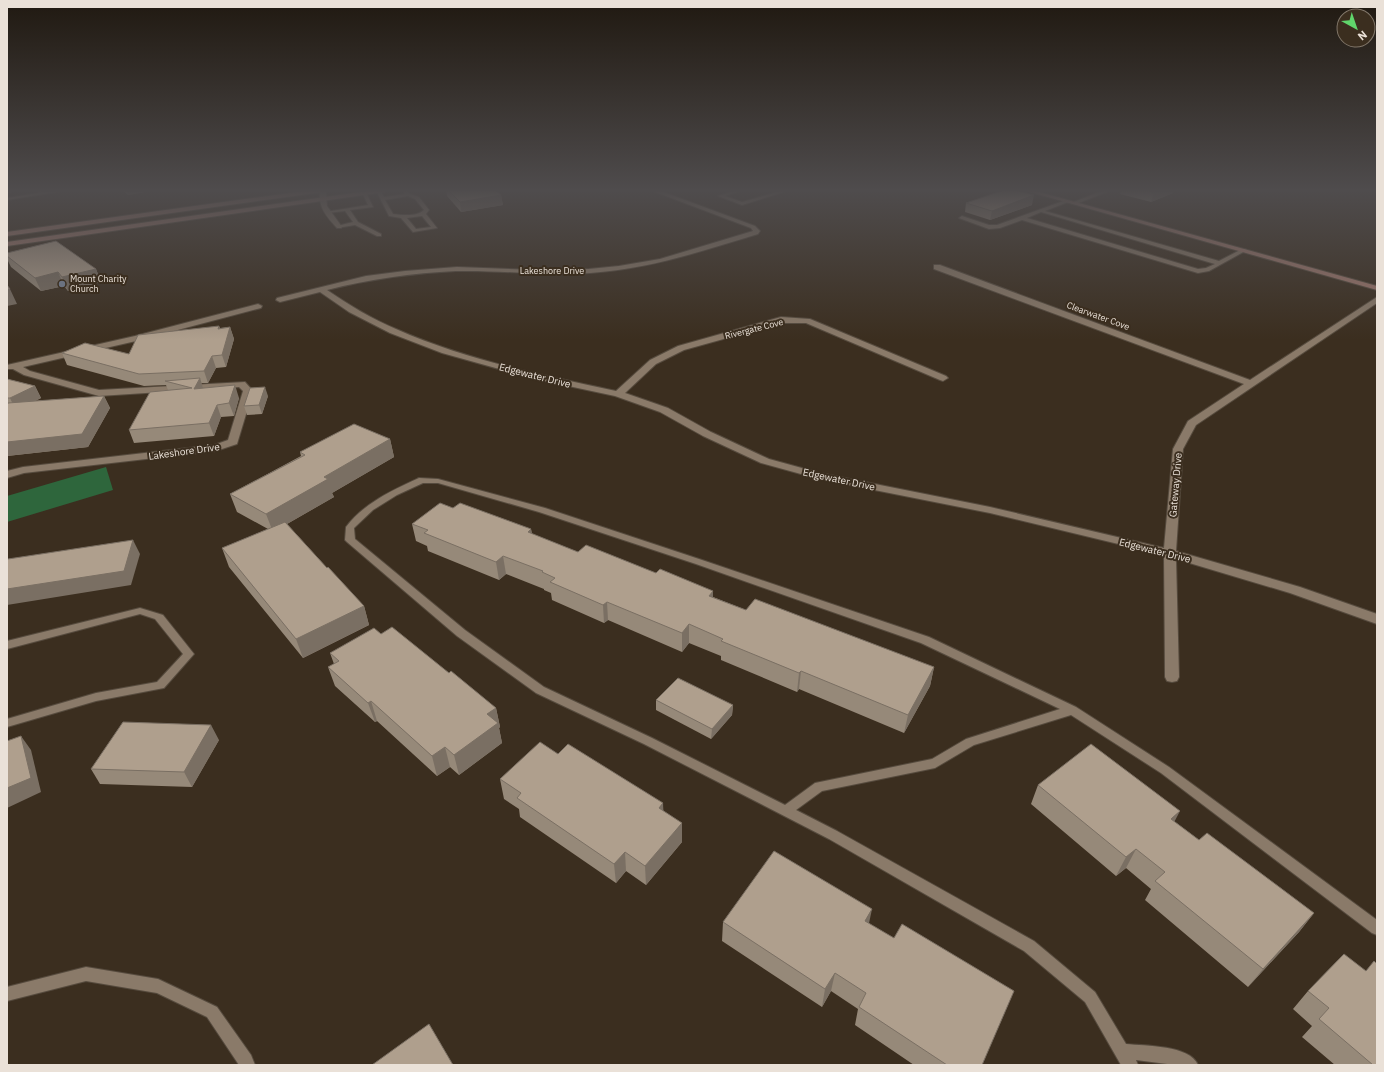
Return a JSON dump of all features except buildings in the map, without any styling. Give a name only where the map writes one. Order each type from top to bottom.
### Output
[{"type":"main road","points":[[7,244],[36,240]]},
{"type":"main road","points":[[1208,240],[1377,288]]},
{"type":"street","name":"Lakeshore Drive","points":[[280,300],[366,278],[405,273],[457,269],[535,272],[589,271],[619,268],[661,261],[732,240]]},
{"type":"street","name":"Clearwater Cove","points":[[937,267],[1252,384]]},
{"type":"street","name":"Edgewater Drive","points":[[320,289],[352,310],[393,331],[445,351],[534,376],[618,394],[664,410],[707,434],[771,463],[820,476],[990,510],[1170,553],[1295,590],[1377,619]]},
{"type":"street","name":"Gateway Drive","points":[[1172,677],[1170,553],[1178,449],[1192,423],[1377,299]]},
{"type":"street","name":"Lakeshore Drive","points":[[10,367],[136,338],[258,306]]},
{"type":"street","name":"Rivergate Cove","points":[[618,394],[653,362],[681,348],[781,320],[807,321],[943,378]]},
{"type":"street","name":"Lakeshore Drive","points":[[7,475],[23,470],[216,448],[233,442],[248,391],[242,384],[99,393],[10,367]]},
{"type":"lane","points":[[1095,240],[1191,269],[1203,271],[1244,250]]},
{"type":"lane","points":[[1141,240],[1220,263]]},
{"type":"lane","points":[[1130,1065],[1090,997],[1029,946],[833,835],[648,741],[540,690],[460,633],[350,540],[350,527],[370,508],[394,493],[422,480],[438,481],[550,512],[925,640],[1072,710],[1165,770],[1377,928]]},
{"type":"lane","points":[[7,645],[140,611],[159,617],[189,654],[160,685],[96,698],[7,722]]},
{"type":"lane","points":[[786,811],[819,787],[935,763],[970,742],[1072,710]]},
{"type":"lane","points":[[7,994],[86,974],[158,986],[212,1012],[246,1060],[247,1065]]},
{"type":"lane","points":[[1122,1051],[1176,1057],[1190,1065]]},
{"type":"green space","points":[[106,467],[113,490],[7,522],[7,496]]},
{"type":"place","name":"Mount Charity Church","points":[[62,284]]}]
